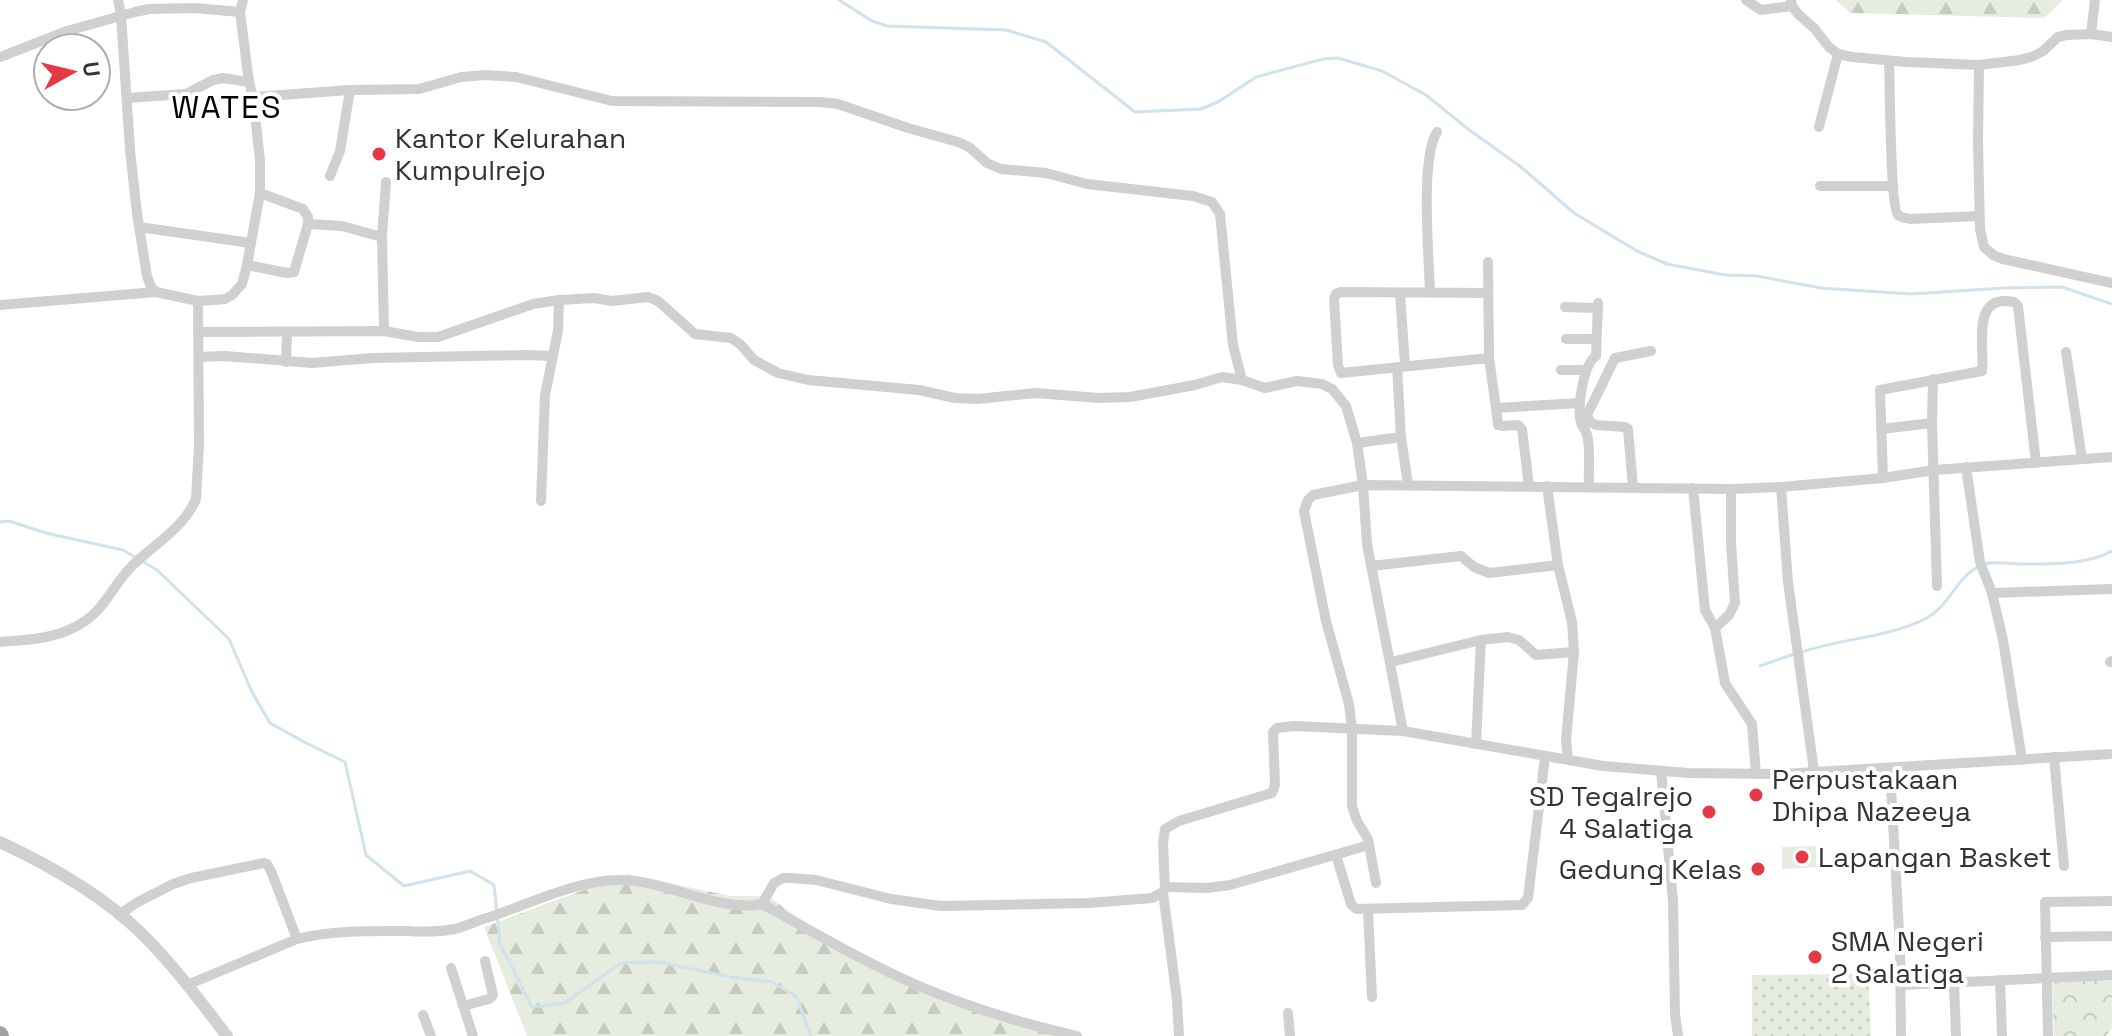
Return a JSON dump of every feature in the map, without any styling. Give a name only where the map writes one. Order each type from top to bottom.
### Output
[{"type":"street","points":[[118,0],[139,227],[147,276],[156,292]]},
{"type":"street","points":[[0,305],[156,292],[198,301],[225,299],[242,284],[260,193],[260,160],[240,12],[243,0]]},
{"type":"street","points":[[1746,0],[1761,10],[1791,3],[1838,54],[1889,61],[1979,65],[2034,56],[2056,39],[2067,35],[2112,37]]},
{"type":"street","points":[[2091,34],[2095,0]]},
{"type":"street","points":[[0,57],[57,34],[121,15],[162,8],[240,12]]},
{"type":"street","points":[[1819,127],[1838,54]]},
{"type":"street","points":[[1889,61],[1896,212],[1905,219],[1979,216]]},
{"type":"street","points":[[1979,65],[1979,216],[1984,247],[2003,259],[2112,283]]},
{"type":"street","points":[[253,97],[419,89],[461,77],[485,75],[516,77],[612,101],[820,102],[838,104],[958,142],[1001,169],[1046,173],[1087,184],[1203,199],[1212,202],[1220,214],[1233,345],[1242,380]]},
{"type":"street","points":[[127,98],[186,94],[223,78],[249,82]]},
{"type":"street","points":[[330,176],[340,151],[350,90]]},
{"type":"street","points":[[1430,292],[1427,178],[1431,143],[1437,132]]},
{"type":"street","points":[[384,331],[382,237],[386,182]]},
{"type":"street","points":[[1820,186],[1893,186]]},
{"type":"street","points":[[247,265],[294,272],[308,224],[303,209],[260,193]]},
{"type":"street","points":[[308,224],[342,226],[382,237]]},
{"type":"street","points":[[139,227],[251,243]]},
{"type":"street","points":[[1488,262],[1489,358],[1498,425],[1518,425],[1522,429],[1529,486]]},
{"type":"street","points":[[1400,293],[1401,437],[1408,485]]},
{"type":"street","points":[[1332,389],[1339,382],[1341,373],[1338,365],[1336,294],[1488,293]]},
{"type":"street","points":[[198,332],[384,331],[438,337],[533,304],[559,300],[594,298],[612,301],[648,297],[658,301],[695,334],[731,338],[754,360],[778,373],[808,380],[919,390],[977,399],[1036,393],[1130,397],[1222,377],[1265,388],[1297,381],[1322,384],[1332,389],[1346,406],[1357,443],[1367,544],[1403,731]]},
{"type":"street","points":[[541,501],[545,395],[558,331],[559,300]]},
{"type":"street","points":[[0,642],[64,633],[96,614],[140,558],[182,522],[196,499],[199,445],[198,301]]},
{"type":"street","points":[[1883,478],[1880,390],[1983,370],[1982,320],[1986,311],[1999,301],[2014,302],[2018,306],[2036,463]]},
{"type":"street","points":[[1565,307],[1597,305],[1596,356],[1586,370],[1580,403],[1581,422],[1587,435],[1589,486]]},
{"type":"street","points":[[286,362],[287,333]]},
{"type":"street","points":[[1566,339],[1596,339]]},
{"type":"street","points":[[1633,487],[1628,429],[1596,425],[1590,422],[1587,415],[1615,358],[1651,351]]},
{"type":"street","points":[[2066,352],[2082,459]]},
{"type":"street","points":[[199,357],[248,357],[312,363],[440,356],[552,356]]},
{"type":"street","points":[[1341,373],[1489,358]]},
{"type":"street","points":[[1561,370],[1586,370]]},
{"type":"street","points":[[1933,379],[1937,586]]},
{"type":"street","points":[[1496,408],[1580,403]]},
{"type":"street","points":[[1881,429],[1932,423]]},
{"type":"street","points":[[1357,443],[1401,437]]},
{"type":"street","points":[[1376,883],[1369,845],[1352,806],[1349,704],[1326,621],[1304,511],[1313,495],[1363,485],[1781,487],[1966,467],[2112,457]]},
{"type":"street","points":[[1966,467],[1981,566],[1992,593],[2003,640],[2022,760]]},
{"type":"street","points":[[1547,486],[1558,565],[1572,622],[1574,652],[1566,740],[1568,759]]},
{"type":"street","points":[[1781,487],[1795,645],[1814,771]]},
{"type":"street","points":[[1693,488],[1705,610],[1715,628],[1725,683],[1752,724],[1756,774]]},
{"type":"street","points":[[1715,628],[1729,615],[1735,603],[1731,489]]},
{"type":"street","points":[[1371,566],[1461,556],[1474,567],[1489,573],[1558,565]]},
{"type":"street","points":[[1992,593],[2112,589]]},
{"type":"street","points":[[1391,662],[1481,640],[1508,637],[1519,640],[1536,655],[1574,652]]},
{"type":"street","points":[[1476,744],[1481,640]]},
{"type":"street","points":[[1179,1036],[1164,890],[1165,829],[1179,821],[1272,793],[1275,785],[1272,736],[1275,729],[1294,726],[1403,731],[1603,766],[1756,774],[1890,769],[2112,754]]},
{"type":"street","points":[[1336,855],[1352,907],[1356,909],[1519,906],[1527,901],[1545,757]]},
{"type":"street","points":[[2054,757],[2064,866]]},
{"type":"street","points":[[1890,769],[1900,948],[1901,1036]]},
{"type":"street","points":[[1661,771],[1673,901],[1678,1036]]},
{"type":"street","points":[[0,842],[55,870],[140,932],[227,1036]]},
{"type":"street","points":[[762,904],[774,883],[783,878],[816,880],[891,899],[941,906],[1089,903],[1152,898],[1164,890],[1230,885],[1369,845]]},
{"type":"street","points":[[119,915],[173,884],[264,863],[274,876],[297,939]]},
{"type":"street","points":[[187,985],[297,939],[357,932],[460,928],[534,900],[606,880],[623,880],[735,904],[762,904],[897,976],[959,1001],[1041,1028],[1077,1036]]},
{"type":"street","points":[[2048,1036],[2045,902],[2112,901]]},
{"type":"street","points":[[1368,910],[1372,997]]},
{"type":"street","points":[[2045,937],[2112,936]]},
{"type":"street","points":[[463,1006],[493,995],[485,961]]},
{"type":"street","points":[[451,968],[473,1036]]},
{"type":"street","points":[[1900,985],[2112,975]]},
{"type":"street","points":[[2000,980],[2002,1036]]},
{"type":"street","points":[[1954,983],[1956,1036]]},
{"type":"street","points":[[1288,1013],[1290,1036]]},
{"type":"street","points":[[423,1015],[431,1036]]},
{"type":"green space","points":[[1836,0],[2063,0],[2044,18],[1850,13]]},
{"type":"green space","name":"Lapangan Basket","points":[[1821,846],[1821,867],[1782,869],[1782,847]]},
{"type":"green space","points":[[627,874],[730,896],[767,896],[822,934],[898,975],[1063,1036],[527,1036],[484,927]]},
{"type":"green space","points":[[1868,974],[1871,1036],[1752,1036],[1752,975]]},
{"type":"green space","points":[[2112,979],[2112,1028],[2106,1036],[2054,1036],[2052,983]]},
{"type":"waterway","points":[[839,0],[872,21],[887,26],[1006,30],[1046,42],[1135,112],[1201,109],[1218,102],[1256,77],[1323,59],[1338,58],[1382,71],[1426,95],[1521,167],[1574,213],[1637,251],[1667,264],[1821,288],[1912,294],[2062,287],[2112,304]]},
{"type":"waterway","points":[[0,522],[9,521],[46,533],[123,550],[157,570],[229,639],[252,692],[270,723],[345,762],[366,855],[404,886],[470,871],[494,885],[500,944],[532,1007],[565,1003],[621,963],[659,962],[772,982],[796,996],[811,1036]]},
{"type":"waterway","points":[[1802,652],[1897,630],[1927,618],[1968,574],[1985,564],[2068,563],[2112,551]]},
{"type":"waterway","points":[[1760,666],[1794,654]]},
{"type":"place","name":"Kantor Kelurahan Kumpulrejo","points":[[379,154]]},
{"type":"place","name":"Perpustakaan Dhipa Nazeeya","points":[[1756,795]]},
{"type":"place","name":"SD Tegalrejo 4 Salatiga","points":[[1709,812]]},
{"type":"place","name":"Lapangan Basket","points":[[1802,857]]},
{"type":"place","name":"Gedung Kelas","points":[[1758,869]]},
{"type":"place","name":"SMA Negeri 2 Salatiga","points":[[1815,957]]},
{"type":"district","name":"WATES","points":[[227,107]]}]
